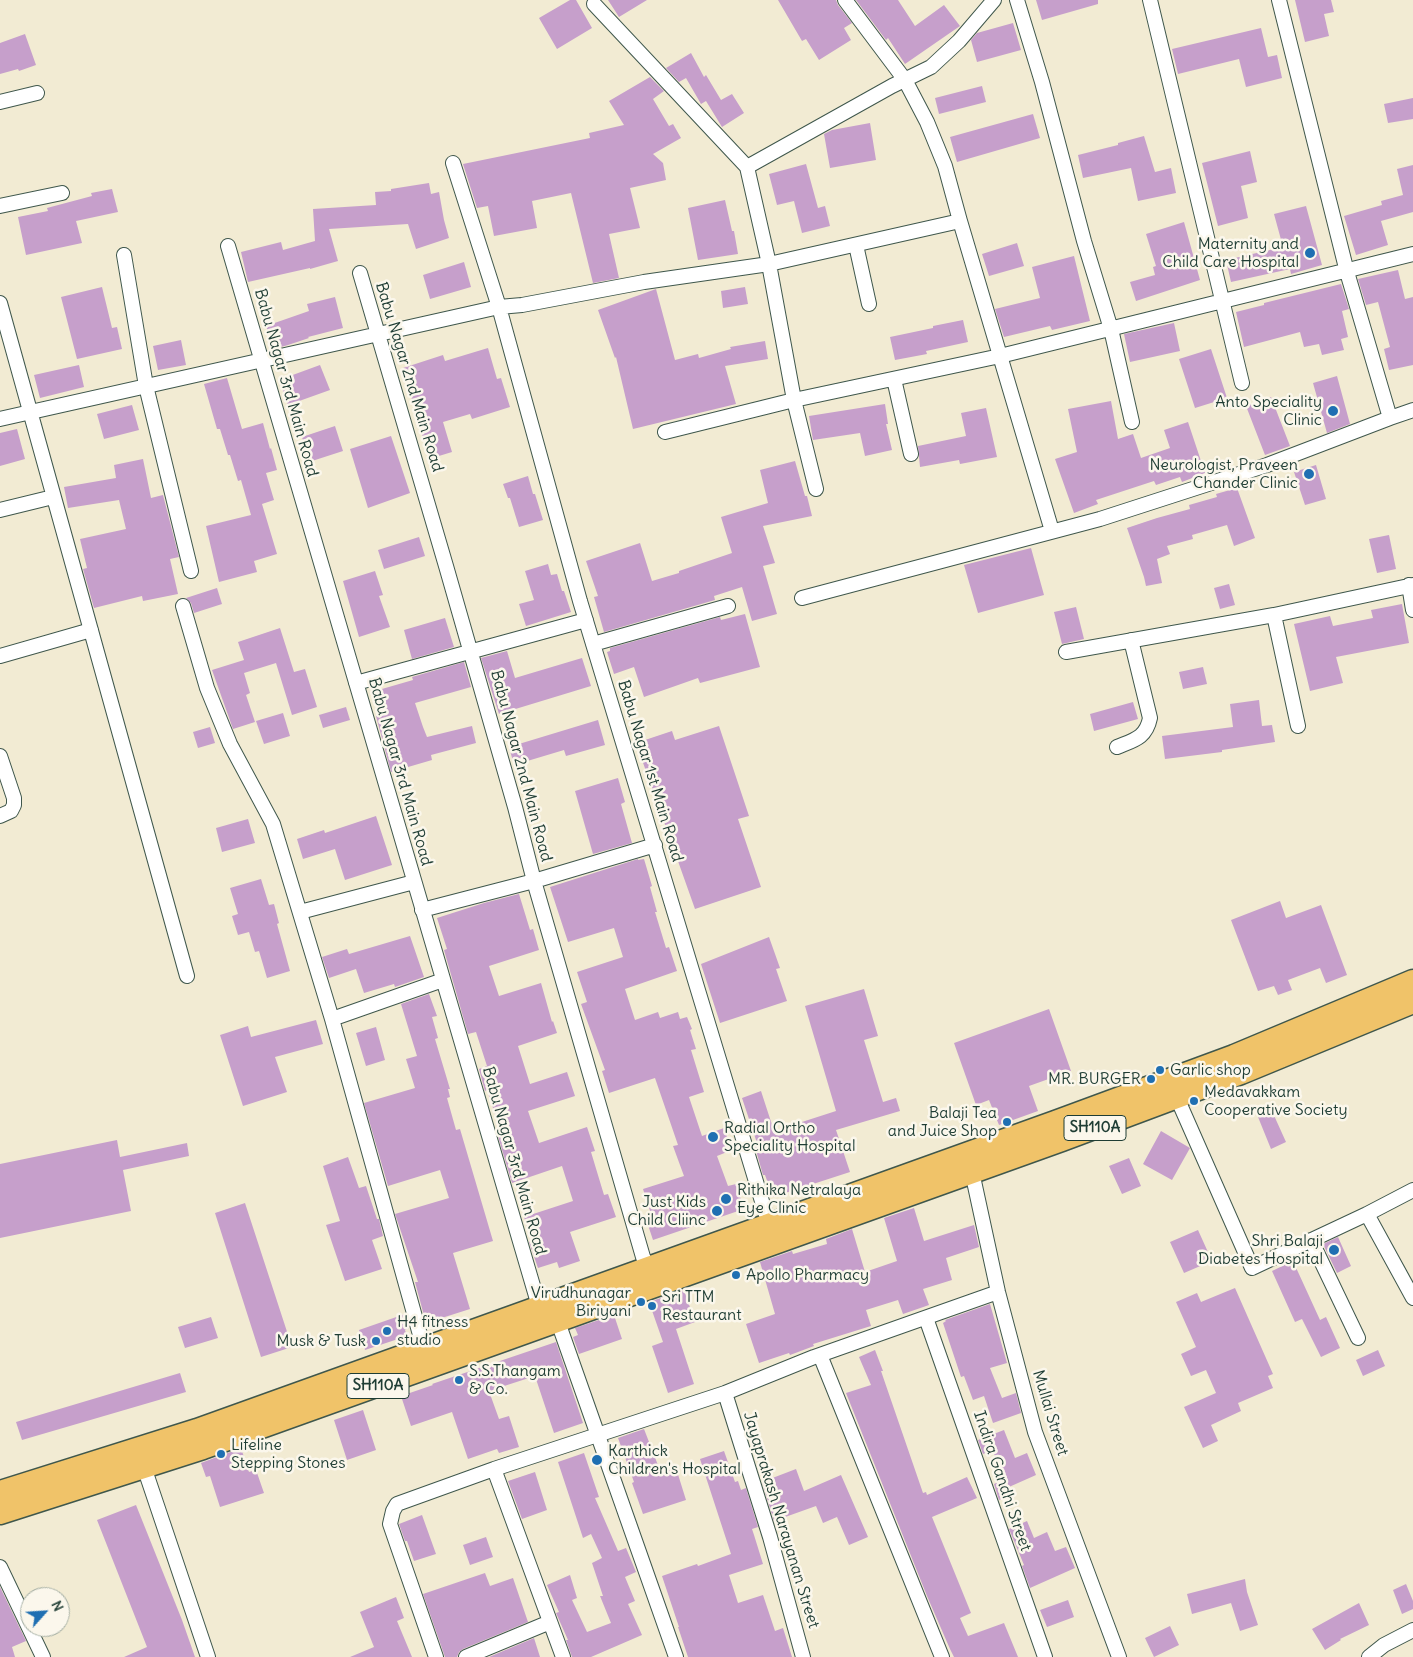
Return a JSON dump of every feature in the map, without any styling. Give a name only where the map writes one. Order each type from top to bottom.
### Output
[{"type":"main road","name":"SH110A","points":[[0,1513],[144,1467],[200,1439],[424,1349],[548,1318],[649,1269],[772,1234],[972,1172],[1173,1089],[1411,995]]},
{"type":"main road","name":"SH110A","points":[[0,1492],[200,1439],[548,1318],[772,1234],[1173,1089]]},
{"type":"street","points":[[845,0],[904,80],[927,122],[945,166],[1052,531]]},
{"type":"street","points":[[974,0],[983,11]]},
{"type":"street","points":[[747,167],[930,67],[959,41],[994,0]]},
{"type":"street","points":[[1017,0],[1042,82],[1084,241],[1110,329],[1132,422]]},
{"type":"street","points":[[1150,0],[1242,383]]},
{"type":"street","points":[[1279,0],[1347,272],[1390,418]]},
{"type":"street","points":[[594,4],[747,167],[769,264],[794,400],[816,489]]},
{"type":"street","points":[[0,102],[37,93]]},
{"type":"street","name":"Babu Nagar 1st Main Road","points":[[453,163],[499,307],[593,644],[772,1234]]},
{"type":"street","points":[[0,206],[62,193]]},
{"type":"street","points":[[0,419],[499,307],[522,305],[644,282],[769,264],[960,221]]},
{"type":"street","points":[[856,245],[869,304]]},
{"type":"street","name":"Babu Nagar 3rd Main Road","points":[[228,246],[422,910],[548,1318],[598,1436],[676,1657]]},
{"type":"street","points":[[665,432],[794,400],[1000,356],[1347,272],[1413,254]]},
{"type":"street","points":[[124,255],[146,386],[191,571]]},
{"type":"street","name":"Babu Nagar 2nd Main Road","points":[[360,273],[471,652],[534,881],[643,1256],[649,1269]]},
{"type":"street","points":[[0,306],[188,976]]},
{"type":"street","points":[[894,379],[912,454]]},
{"type":"street","points":[[802,598],[1100,519],[1267,465],[1413,410]]},
{"type":"street","points":[[0,510],[53,498]]},
{"type":"street","points":[[1066,652],[1274,616],[1411,585],[1413,610]]},
{"type":"street","points":[[183,606],[207,688],[230,744],[273,824],[332,1019],[424,1349]]},
{"type":"street","points":[[593,644],[728,606]]},
{"type":"street","points":[[1274,616],[1298,726]]},
{"type":"street","points":[[356,683],[586,620]]},
{"type":"street","points":[[0,656],[90,630]]},
{"type":"street","points":[[1117,747],[1144,734],[1150,718],[1131,640]]},
{"type":"street","points":[[0,756],[14,798],[14,805],[11,811],[0,816]]},
{"type":"street","points":[[422,910],[534,881],[654,845]]},
{"type":"street","points":[[300,912],[414,882]]},
{"type":"street","points":[[332,1019],[443,980]]},
{"type":"street","points":[[1173,1089],[1252,1268],[1367,1214],[1413,1190]]},
{"type":"street","name":"Mullai Street","points":[[972,1172],[998,1292],[1035,1432],[1119,1657]]},
{"type":"street","points":[[1367,1214],[1413,1298]]},
{"type":"street","points":[[1311,1240],[1358,1338]]},
{"type":"street","points":[[436,1657],[390,1524],[397,1504],[494,1469],[598,1436],[725,1392],[820,1355],[998,1292]]},
{"type":"street","name":"Indira Gandhi Street","points":[[926,1318],[1045,1657]]},
{"type":"street","points":[[820,1355],[942,1657]]},
{"type":"street","name":"Jayaprakash Narayanan Street","points":[[725,1392],[770,1537],[803,1657]]},
{"type":"street","points":[[144,1467],[208,1657]]},
{"type":"street","points":[[494,1469],[563,1657]]},
{"type":"street","points":[[0,1567],[43,1657]]},
{"type":"street","points":[[466,1657],[550,1622]]},
{"type":"street","points":[[1369,1657],[1384,1645],[1413,1630]]},
{"type":"building","points":[[570,0],[576,0],[592,28],[557,49],[539,18]]},
{"type":"building","points":[[608,0],[647,0],[619,17]]},
{"type":"building","points":[[778,0],[836,0],[852,23],[844,28],[851,40],[819,60],[806,39],[802,41]]},
{"type":"building","points":[[856,0],[898,0],[915,26],[944,5],[960,26],[905,64],[888,38],[886,40]]},
{"type":"building","points":[[1036,0],[1098,0],[1098,4],[1042,20]]},
{"type":"building","points":[[1295,0],[1331,0],[1334,12],[1324,14],[1329,36],[1305,42]]},
{"type":"building","points":[[1013,23],[1021,50],[977,62],[971,40],[977,33]]},
{"type":"building","points":[[1261,28],[1268,57],[1277,55],[1282,78],[1246,87],[1239,59],[1178,74],[1172,49]]},
{"type":"building","points":[[25,34],[36,65],[19,71],[18,69],[0,74],[0,43]]},
{"type":"building","points":[[691,53],[704,77],[706,75],[721,100],[732,94],[744,113],[722,127],[706,101],[701,104],[686,78],[679,82],[666,68]]},
{"type":"building","points":[[650,77],[664,91],[653,99],[669,126],[673,124],[681,138],[653,154],[663,163],[666,180],[630,188],[640,228],[609,234],[619,278],[593,283],[571,193],[532,201],[537,228],[494,236],[488,206],[477,208],[463,164],[590,138],[589,133],[624,125],[609,101]]},
{"type":"building","points":[[982,86],[986,102],[939,114],[935,98]]},
{"type":"building","points":[[1413,98],[1413,119],[1388,123],[1384,104]]},
{"type":"building","points":[[1033,114],[1040,138],[957,162],[950,137]]},
{"type":"building","points":[[870,123],[876,160],[830,168],[824,134],[832,130]]},
{"type":"building","points":[[1144,136],[1155,172],[1171,168],[1176,193],[1138,201],[1131,168],[1083,178],[1078,155]]},
{"type":"building","points":[[1250,151],[1257,182],[1241,186],[1248,218],[1218,226],[1202,163]]},
{"type":"building","points":[[806,164],[818,208],[825,206],[830,226],[802,233],[794,201],[777,205],[769,174]]},
{"type":"building","points":[[1413,165],[1413,212],[1381,221],[1388,245],[1356,255],[1344,216],[1382,205],[1381,201],[1403,195],[1397,169]]},
{"type":"building","points":[[429,183],[431,194],[439,192],[449,238],[416,249],[408,224],[329,229],[338,261],[248,282],[241,252],[281,242],[283,250],[315,241],[313,209],[376,205],[375,192],[391,191],[391,189]]},
{"type":"building","points":[[112,189],[118,212],[76,221],[82,243],[26,255],[18,217],[48,211],[47,208],[92,196],[91,193]]},
{"type":"building","points":[[725,200],[738,254],[698,260],[688,208]]},
{"type":"building","points":[[1306,206],[1322,265],[1291,274],[1290,269],[1231,282],[1226,260],[1283,247],[1274,214]]},
{"type":"building","points":[[1184,222],[1200,280],[1136,301],[1130,282],[1155,275],[1153,267],[1156,266],[1146,234]]},
{"type":"building","points":[[1017,243],[1024,266],[989,276],[982,254]]},
{"type":"building","points":[[1074,256],[1090,321],[1052,330],[1050,326],[1004,337],[995,309],[1040,298],[1032,267]]},
{"type":"building","points":[[464,262],[471,287],[430,299],[423,275]]},
{"type":"building","points":[[1398,270],[1405,299],[1413,297],[1413,365],[1389,370],[1384,349],[1390,347],[1378,302],[1366,305],[1358,279]]},
{"type":"building","points":[[1341,284],[1349,309],[1342,311],[1348,337],[1341,339],[1344,350],[1322,355],[1319,344],[1304,347],[1300,332],[1244,347],[1236,312]]},
{"type":"building","points":[[102,287],[112,328],[117,327],[122,349],[77,359],[61,297]]},
{"type":"building","points":[[745,287],[748,304],[723,308],[721,291]]},
{"type":"building","points":[[656,289],[675,360],[698,354],[699,358],[731,349],[730,347],[765,341],[768,359],[725,366],[736,404],[633,429],[616,357],[598,310]]},
{"type":"building","points":[[335,297],[343,328],[308,337],[274,349],[266,326],[309,311],[307,304]]},
{"type":"building","points":[[963,320],[968,342],[926,351],[927,354],[895,360],[890,337]]},
{"type":"building","points":[[1174,323],[1180,351],[1130,362],[1124,334]]},
{"type":"building","points":[[181,340],[186,365],[158,370],[153,346]]},
{"type":"building","points":[[488,348],[497,379],[501,378],[510,407],[472,419],[470,414],[443,422],[452,452],[429,459],[403,368],[443,355],[445,361]]},
{"type":"building","points":[[1211,349],[1227,398],[1195,408],[1179,359]]},
{"type":"building","points":[[79,365],[84,387],[40,398],[34,375]]},
{"type":"building","points":[[320,365],[330,390],[288,405],[279,380]]},
{"type":"building","points":[[1337,376],[1350,424],[1327,433],[1313,383]]},
{"type":"building","points":[[227,378],[242,429],[263,423],[271,448],[277,470],[266,473],[274,500],[262,504],[277,554],[254,561],[257,572],[219,582],[206,526],[251,515],[241,480],[238,481],[220,429],[217,429],[204,384]]},
{"type":"building","points":[[1271,397],[1290,446],[1265,455],[1246,406]]},
{"type":"building","points":[[1111,401],[1118,439],[1133,434],[1141,458],[1170,448],[1164,430],[1188,422],[1205,473],[1182,482],[1180,477],[1156,485],[1154,481],[1096,500],[1098,504],[1074,513],[1055,459],[1077,452],[1068,409]]},
{"type":"building","points":[[885,404],[888,424],[886,424],[892,450],[865,456],[860,433],[813,440],[809,416]]},
{"type":"building","points":[[132,405],[139,430],[104,439],[97,414]]},
{"type":"building","points":[[986,408],[997,457],[960,464],[959,460],[920,467],[918,446],[966,436],[961,413]]},
{"type":"building","points":[[335,426],[343,451],[309,462],[302,437]]},
{"type":"building","points":[[17,429],[25,459],[0,466],[0,433]]},
{"type":"building","points":[[391,436],[410,493],[368,508],[350,449]]},
{"type":"building","points":[[143,459],[151,498],[163,495],[179,557],[170,559],[178,594],[143,601],[142,596],[94,608],[83,569],[87,568],[80,539],[126,529],[119,500],[68,508],[64,487],[116,478],[114,465]]},
{"type":"building","points":[[795,461],[812,516],[763,526],[775,563],[763,566],[777,614],[752,621],[742,587],[714,596],[715,600],[604,632],[594,597],[598,596],[586,561],[640,543],[652,581],[732,553],[721,517],[768,503],[760,470]]},
{"type":"building","points":[[1316,465],[1326,499],[1305,505],[1294,472]]},
{"type":"building","points":[[528,476],[543,520],[519,527],[510,498],[508,498],[503,484]]},
{"type":"building","points":[[1237,488],[1255,538],[1234,546],[1227,525],[1192,535],[1193,539],[1167,546],[1170,554],[1157,559],[1162,583],[1146,586],[1127,528],[1190,509],[1189,505],[1217,497],[1216,494]]},
{"type":"building","points":[[1389,535],[1396,569],[1377,573],[1369,539]]},
{"type":"building","points":[[419,537],[425,556],[384,569],[378,550]]},
{"type":"building","points":[[1031,548],[1044,595],[978,613],[964,565]]},
{"type":"building","points":[[548,564],[551,575],[557,574],[571,612],[526,626],[519,604],[534,600],[525,571]]},
{"type":"building","points":[[375,571],[383,595],[379,596],[390,627],[359,637],[343,581]]},
{"type":"building","points":[[1229,584],[1235,605],[1220,609],[1214,588]]},
{"type":"building","points":[[217,588],[222,604],[194,613],[191,603],[186,598]]},
{"type":"building","points":[[1402,604],[1409,643],[1336,657],[1343,683],[1310,691],[1294,624],[1330,616],[1333,626],[1373,618],[1371,610]]},
{"type":"building","points":[[1076,607],[1084,639],[1062,644],[1054,612]]},
{"type":"building","points":[[745,614],[760,667],[700,683],[698,678],[644,697],[634,667],[614,674],[607,652],[610,651],[610,648],[720,617],[721,620]]},
{"type":"building","points":[[445,618],[454,647],[412,659],[404,630]]},
{"type":"building","points":[[280,628],[294,672],[305,669],[317,707],[292,715],[276,663],[244,673],[250,693],[246,695],[255,722],[233,729],[212,670],[244,660],[238,642]]},
{"type":"building","points":[[507,651],[515,678],[582,658],[591,686],[499,714],[481,658]]},
{"type":"building","points":[[464,662],[471,687],[415,703],[427,737],[472,726],[476,743],[431,755],[432,760],[391,772],[376,716],[382,714],[375,691],[413,680],[412,677]]},
{"type":"building","points":[[1203,667],[1207,684],[1183,689],[1179,672]]},
{"type":"building","points":[[1259,700],[1262,726],[1272,725],[1275,742],[1222,750],[1222,752],[1165,759],[1162,736],[1233,727],[1230,704]]},
{"type":"building","points":[[1133,702],[1138,719],[1094,731],[1090,714]]},
{"type":"building","points":[[346,707],[350,720],[323,728],[319,715]]},
{"type":"building","points":[[283,713],[290,736],[264,744],[256,721]]},
{"type":"building","points":[[598,720],[605,745],[566,756],[564,750],[514,765],[509,747]]},
{"type":"building","points":[[719,726],[749,816],[738,819],[761,887],[695,909],[636,743],[672,731],[675,740]]},
{"type":"building","points":[[210,727],[215,743],[198,748],[193,732]]},
{"type":"building","points":[[618,778],[625,802],[621,804],[632,843],[593,854],[575,791]]},
{"type":"building","points":[[376,816],[392,865],[345,880],[335,849],[303,859],[297,839],[324,830],[325,833]]},
{"type":"building","points":[[248,819],[255,843],[222,852],[216,828]]},
{"type":"building","points":[[638,859],[644,859],[652,886],[650,887],[657,912],[655,912],[666,948],[669,947],[677,971],[625,989],[635,1020],[658,1012],[660,1018],[678,1012],[680,1019],[687,1017],[692,1029],[690,1030],[696,1049],[691,1050],[704,1092],[689,1097],[702,1136],[724,1128],[732,1150],[717,1156],[728,1186],[736,1184],[744,1209],[653,1240],[645,1216],[651,1214],[643,1189],[684,1176],[673,1146],[678,1145],[655,1078],[609,1093],[602,1071],[605,1070],[581,1004],[587,1002],[577,972],[623,957],[614,928],[568,942],[550,887]]},
{"type":"building","points":[[261,879],[269,905],[274,904],[279,923],[277,924],[290,971],[267,978],[259,951],[255,952],[249,932],[238,935],[232,916],[238,914],[230,888]]},
{"type":"building","points":[[519,894],[530,930],[533,929],[539,950],[489,966],[499,996],[541,983],[557,1033],[518,1046],[530,1084],[567,1072],[575,1096],[528,1111],[539,1143],[587,1127],[595,1151],[591,1152],[604,1195],[608,1194],[616,1217],[570,1232],[580,1261],[559,1268],[557,1262],[538,1268],[529,1242],[532,1241],[524,1217],[573,1201],[562,1166],[512,1183],[497,1133],[501,1132],[487,1090],[485,1091],[479,1069],[487,1066],[476,1032],[468,1034],[444,950],[447,949],[437,918]]},
{"type":"building","points":[[1280,901],[1286,918],[1321,905],[1347,975],[1326,983],[1320,968],[1288,980],[1292,990],[1278,995],[1274,986],[1258,991],[1231,920]]},
{"type":"building","points":[[410,936],[424,977],[395,987],[394,984],[364,993],[356,969],[329,978],[322,957],[347,949],[349,954]]},
{"type":"building","points":[[769,937],[780,968],[776,969],[787,1001],[720,1023],[701,964]]},
{"type":"building","points":[[864,989],[878,1036],[864,1040],[883,1102],[896,1098],[900,1111],[836,1130],[850,1172],[773,1197],[765,1175],[763,1175],[755,1147],[758,1146],[742,1098],[761,1091],[774,1131],[836,1111],[805,1006]]},
{"type":"building","points":[[429,994],[437,1016],[432,1017],[438,1038],[435,1039],[450,1089],[448,1089],[450,1097],[447,1098],[456,1130],[460,1129],[493,1241],[453,1253],[470,1309],[426,1323],[415,1282],[418,1282],[395,1214],[449,1198],[440,1170],[388,1186],[364,1103],[415,1088],[406,1059],[417,1056],[401,1004]]},
{"type":"building","points":[[1049,1009],[1071,1071],[1029,1086],[1038,1111],[999,1125],[989,1100],[976,1105],[954,1043]]},
{"type":"building","points":[[316,1020],[323,1044],[275,1057],[287,1092],[243,1106],[220,1035],[248,1026],[251,1037]]},
{"type":"building","points":[[376,1027],[385,1060],[366,1066],[356,1033]]},
{"type":"building","points":[[1272,1111],[1286,1142],[1271,1149],[1258,1117]]},
{"type":"building","points":[[1161,1131],[1190,1148],[1172,1180],[1143,1164]]},
{"type":"building","points":[[117,1140],[120,1157],[187,1143],[189,1156],[123,1170],[131,1211],[0,1238],[0,1164]]},
{"type":"building","points":[[348,1157],[359,1188],[366,1186],[377,1219],[379,1219],[383,1236],[372,1240],[382,1269],[345,1281],[326,1225],[340,1221],[323,1166]]},
{"type":"building","points":[[1129,1158],[1141,1186],[1122,1194],[1109,1166]]},
{"type":"building","points":[[245,1203],[292,1347],[261,1357],[215,1213]]},
{"type":"building","points":[[914,1208],[924,1241],[974,1225],[979,1247],[946,1258],[952,1280],[923,1289],[929,1305],[903,1314],[898,1300],[866,1310],[871,1326],[813,1344],[814,1346],[790,1355],[789,1353],[759,1363],[746,1324],[775,1314],[760,1262],[792,1251],[793,1254],[827,1244],[826,1239],[852,1229],[865,1272],[897,1261],[884,1218]]},
{"type":"building","points":[[1198,1230],[1212,1261],[1184,1273],[1170,1242]]},
{"type":"building","points":[[1338,1237],[1351,1266],[1337,1273],[1323,1244]]},
{"type":"building","points":[[1293,1261],[1320,1320],[1326,1317],[1340,1348],[1321,1357],[1302,1319],[1295,1322],[1272,1271]]},
{"type":"building","points":[[1235,1288],[1273,1374],[1268,1376],[1273,1388],[1238,1403],[1241,1411],[1211,1425],[1218,1441],[1203,1448],[1184,1407],[1216,1393],[1206,1370],[1191,1376],[1181,1354],[1196,1347],[1176,1302],[1197,1293],[1201,1302]]},
{"type":"building","points":[[684,1290],[695,1322],[676,1329],[694,1384],[668,1393],[652,1346],[663,1342],[649,1302]]},
{"type":"building","points":[[990,1304],[1007,1363],[990,1368],[1002,1398],[1016,1393],[1021,1413],[993,1423],[984,1396],[973,1400],[964,1376],[961,1377],[943,1323],[945,1320]]},
{"type":"building","points":[[405,1314],[409,1328],[405,1330],[407,1336],[365,1350],[359,1330]]},
{"type":"building","points":[[614,1315],[622,1339],[579,1354],[573,1337],[578,1335],[575,1328]]},
{"type":"building","points":[[211,1317],[218,1338],[185,1348],[178,1327]]},
{"type":"building","points":[[556,1342],[583,1423],[554,1433],[535,1376],[498,1388],[499,1391],[490,1394],[499,1419],[509,1416],[519,1447],[499,1453],[497,1449],[468,1459],[452,1412],[411,1426],[401,1396]]},
{"type":"building","points":[[875,1350],[923,1493],[926,1492],[927,1495],[967,1477],[977,1498],[932,1517],[971,1613],[960,1618],[968,1636],[1004,1623],[1018,1657],[954,1657],[950,1649],[846,1393],[871,1385],[859,1357]]},
{"type":"building","points":[[1378,1350],[1385,1366],[1363,1376],[1356,1360]]},
{"type":"building","points":[[180,1373],[186,1392],[22,1440],[16,1422]]},
{"type":"building","points":[[363,1410],[376,1450],[347,1460],[334,1420]]},
{"type":"building","points":[[644,1429],[661,1473],[676,1468],[686,1500],[643,1514],[618,1438]]},
{"type":"building","points":[[1004,1430],[1015,1458],[1027,1453],[1036,1475],[1009,1487],[992,1450],[983,1454],[978,1440]]},
{"type":"building","points":[[241,1448],[249,1472],[256,1470],[264,1493],[220,1507],[210,1476],[206,1477],[201,1463]]},
{"type":"building","points":[[724,1451],[735,1482],[738,1481],[741,1490],[746,1488],[758,1527],[752,1529],[763,1564],[729,1575],[738,1603],[763,1595],[775,1631],[783,1628],[792,1657],[688,1657],[678,1627],[662,1576],[731,1554],[700,1459]]},
{"type":"building","points":[[584,1453],[599,1497],[595,1498],[618,1551],[626,1548],[636,1572],[625,1577],[635,1601],[628,1604],[642,1635],[591,1657],[572,1657],[566,1640],[568,1640],[556,1613],[559,1612],[547,1585],[570,1575],[577,1598],[572,1600],[587,1632],[611,1623],[600,1596],[603,1596],[592,1563],[602,1558],[591,1534],[583,1538],[558,1462]]},
{"type":"building","points":[[796,1469],[804,1491],[841,1475],[868,1537],[849,1545],[837,1517],[823,1523],[816,1506],[774,1521],[762,1482]]},
{"type":"building","points":[[535,1472],[547,1510],[522,1519],[508,1481]]},
{"type":"building","points":[[1005,1479],[1011,1495],[999,1500],[994,1484]]},
{"type":"building","points":[[136,1505],[195,1657],[124,1657],[147,1647],[97,1520]]},
{"type":"building","points":[[422,1515],[436,1554],[414,1561],[399,1524]]},
{"type":"building","points":[[1027,1521],[1034,1538],[1047,1532],[1055,1551],[1066,1547],[1075,1568],[1030,1588],[1022,1566],[1024,1565],[1009,1529]]},
{"type":"building","points":[[486,1537],[493,1557],[470,1565],[463,1545]]},
{"type":"building","points":[[485,1573],[490,1586],[513,1578],[528,1622],[463,1649],[457,1657],[445,1657],[423,1594]]},
{"type":"building","points":[[1245,1579],[1247,1592],[1258,1625],[1240,1631],[1231,1603],[1192,1614],[1187,1594]]},
{"type":"building","points":[[1406,1584],[1413,1601],[1413,1609],[1402,1614],[1393,1590]]},
{"type":"building","points":[[0,1587],[20,1629],[20,1637],[24,1637],[26,1641],[12,1647],[15,1657],[0,1657]]},
{"type":"building","points":[[396,1597],[404,1618],[397,1621],[412,1657],[350,1657],[374,1647],[360,1612]]},
{"type":"building","points":[[1068,1600],[1074,1617],[1047,1627],[1040,1610]]},
{"type":"building","points":[[1359,1603],[1369,1625],[1340,1639],[1325,1650],[1312,1629]]},
{"type":"building","points":[[1170,1626],[1179,1645],[1154,1657],[1145,1638]]},
{"type":"building","points":[[534,1638],[540,1657],[489,1657]]},
{"type":"place","name":"Maternity and Child Care Hospital","points":[[1310,253]]},
{"type":"place","name":"Anto Speciality Clinic","points":[[1333,411]]},
{"type":"place","name":"Neurologist, Praveen Chander Clinic","points":[[1309,474]]},
{"type":"place","name":"Garlic shop","points":[[1160,1070]]},
{"type":"place","name":"MR. BURGER","points":[[1151,1079]]},
{"type":"place","name":"Medavakkam Cooperative Society","points":[[1194,1101]]},
{"type":"place","name":"Balaji Tea and Juice Shop","points":[[1007,1122]]},
{"type":"place","name":"Radial Ortho Speciality Hospital","points":[[713,1137]]},
{"type":"place","name":"Rithika Netralaya Eye Clinic","points":[[726,1199]]},
{"type":"place","name":"Just Kids Child Cliinc","points":[[717,1211]]},
{"type":"place","name":"Shri Balaji Diabetes Hospital","points":[[1334,1250]]},
{"type":"place","name":"Apollo Pharmacy","points":[[736,1275]]},
{"type":"place","name":"Virudhunagar Biriyani","points":[[641,1302]]},
{"type":"place","name":"Sri TTM Restaurant","points":[[652,1306]]},
{"type":"place","name":"H4 fitness studio","points":[[387,1331]]},
{"type":"place","name":"Musk & Tusk","points":[[376,1341]]},
{"type":"place","name":"S.S.Thangam & Co.","points":[[459,1380]]},
{"type":"place","name":"Lifeline Stepping Stones","points":[[221,1454]]},
{"type":"place","name":"Karthick Children's Hospital","points":[[597,1460]]}]
